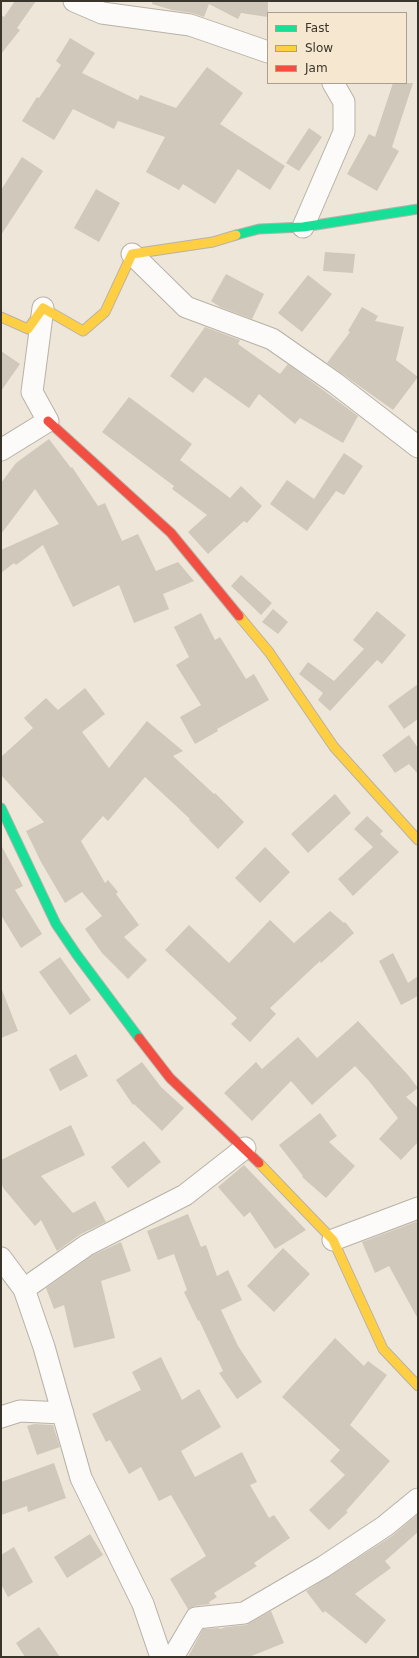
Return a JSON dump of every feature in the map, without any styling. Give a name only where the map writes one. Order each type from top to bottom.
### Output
[{"type":"street","points":[[74,1],[102,13],[190,25],[267,52]]},
{"type":"street","points":[[303,227],[344,132],[344,102],[334,84]]},
{"type":"street","points":[[132,254],[213,242],[259,229],[303,227],[418,209]]},
{"type":"street","points":[[43,308],[83,331],[105,312],[132,254]]},
{"type":"street","points":[[132,254],[186,307],[272,339],[335,383],[418,447]]},
{"type":"street","points":[[1,317],[28,329],[43,308]]},
{"type":"street","points":[[43,308],[32,392],[48,421],[171,533],[269,652],[334,747],[418,840]]},
{"type":"street","points":[[1,450],[48,421]]},
{"type":"street","points":[[1,808],[56,924],[77,955],[170,1078],[244,1148],[333,1240],[383,1349],[418,1386]]},
{"type":"street","points":[[24,1289],[87,1245],[185,1195],[244,1148]]},
{"type":"street","points":[[333,1240],[418,1208]]},
{"type":"street","points":[[1,1258],[24,1289],[44,1347],[81,1478],[143,1604],[161,1657]]},
{"type":"street","points":[[1,1417],[20,1411],[63,1413]]},
{"type":"street","points":[[173,1657],[196,1618],[244,1612],[323,1567],[385,1526],[418,1499]]},
{"type":"building","points":[[15,1],[36,1],[17,28],[20,30],[1,54],[1,15],[4,17]]},
{"type":"building","points":[[153,1],[268,1],[268,12],[267,17],[241,13],[238,19],[209,4],[204,17],[152,4]]},
{"type":"building","points":[[70,38],[95,53],[82,73],[138,100],[140,95],[176,108],[207,67],[243,93],[220,124],[285,166],[270,190],[238,169],[215,204],[183,184],[179,190],[146,172],[165,137],[118,121],[114,129],[73,109],[54,140],[22,121],[37,97],[39,98],[61,65],[56,61]]},
{"type":"building","points":[[413,83],[392,147],[399,151],[377,191],[347,174],[369,134],[375,137],[393,84]]},
{"type":"building","points":[[309,128],[322,137],[299,171],[286,163]]},
{"type":"building","points":[[22,157],[43,171],[1,235],[1,190]]},
{"type":"building","points":[[96,189],[120,203],[99,242],[74,228]]},
{"type":"building","points":[[325,252],[355,254],[353,273],[323,271]]},
{"type":"building","points":[[226,274],[264,294],[252,319],[220,307],[211,301]]},
{"type":"building","points":[[308,275],[332,294],[302,332],[278,313]]},
{"type":"building","points":[[362,307],[378,316],[375,321],[404,327],[396,360],[418,377],[393,410],[327,363],[350,332],[348,331]]},
{"type":"building","points":[[205,327],[240,340],[238,344],[280,374],[288,364],[358,416],[343,443],[300,418],[295,424],[259,394],[249,408],[205,377],[193,393],[170,376]]},
{"type":"building","points":[[1,351],[20,364],[1,391]]},
{"type":"building","points":[[129,397],[192,444],[180,460],[230,498],[241,486],[262,506],[247,523],[244,521],[208,554],[188,532],[207,515],[172,489],[174,486],[102,432]]},
{"type":"building","points":[[49,439],[71,468],[72,467],[98,506],[105,503],[122,541],[138,534],[156,571],[178,562],[194,581],[163,594],[169,609],[134,623],[119,585],[73,607],[43,545],[16,565],[14,563],[1,573],[1,550],[59,524],[35,489],[1,534],[1,483],[16,463]]},
{"type":"building","points":[[344,453],[363,466],[344,495],[336,491],[307,531],[270,504],[287,480],[314,499]]},
{"type":"building","points":[[241,575],[272,603],[261,615],[231,586]]},
{"type":"building","points":[[273,609],[288,622],[278,634],[262,622]]},
{"type":"building","points":[[377,611],[406,635],[382,664],[377,660],[330,711],[318,700],[323,693],[299,674],[308,662],[334,681],[364,649],[353,640]]},
{"type":"building","points":[[201,613],[215,640],[220,637],[246,679],[254,674],[269,700],[217,729],[218,731],[195,744],[180,717],[201,705],[176,665],[189,657],[174,627]]},
{"type":"building","points":[[418,684],[418,719],[404,729],[388,706]]},
{"type":"building","points":[[85,688],[105,714],[82,732],[109,768],[147,721],[183,751],[173,756],[214,794],[215,793],[244,822],[218,849],[189,820],[190,819],[145,777],[108,821],[103,816],[81,841],[105,883],[108,880],[118,892],[116,894],[139,925],[124,937],[147,960],[128,979],[102,953],[85,929],[102,916],[82,892],[65,903],[41,862],[26,831],[44,822],[1,775],[1,757],[33,728],[24,718],[46,698],[58,710]]},
{"type":"building","points":[[409,735],[418,748],[418,774],[409,764],[395,773],[382,755]]},
{"type":"building","points":[[335,794],[351,813],[308,853],[291,834]]},
{"type":"building","points":[[367,816],[383,831],[380,834],[399,852],[353,896],[338,879],[373,847],[354,829]]},
{"type":"building","points":[[1,845],[23,886],[15,890],[42,934],[21,948],[1,915]]},
{"type":"building","points":[[265,847],[290,872],[260,903],[235,878]]},
{"type":"building","points":[[330,911],[344,923],[345,922],[354,933],[321,963],[320,961],[270,1008],[276,1014],[250,1042],[231,1024],[237,1018],[165,950],[189,925],[229,963],[270,920],[294,943]]},
{"type":"building","points":[[393,953],[408,983],[418,976],[418,996],[401,1005],[379,961]]},
{"type":"building","points":[[60,957],[91,1000],[70,1015],[39,972]]},
{"type":"building","points":[[2,990],[18,1031],[1,1038],[1,991]]},
{"type":"building","points":[[358,1021],[408,1075],[418,1088],[406,1097],[418,1108],[418,1142],[401,1160],[379,1139],[398,1118],[369,1081],[355,1066],[312,1105],[291,1081],[252,1121],[224,1093],[256,1062],[262,1069],[298,1037],[317,1058]]},
{"type":"building","points":[[76,1054],[88,1076],[60,1091],[49,1069]]},
{"type":"building","points":[[142,1062],[161,1087],[184,1108],[162,1131],[134,1104],[133,1105],[116,1080]]},
{"type":"building","points":[[320,1113],[337,1136],[329,1142],[355,1166],[326,1198],[302,1177],[303,1176],[279,1145]]},
{"type":"building","points":[[71,1125],[85,1155],[41,1176],[73,1213],[95,1201],[106,1222],[81,1234],[57,1251],[41,1220],[35,1226],[4,1189],[1,1183],[1,1160]]},
{"type":"building","points":[[144,1141],[161,1162],[128,1188],[111,1167]]},
{"type":"building","points":[[244,1165],[306,1230],[275,1249],[250,1212],[244,1217],[218,1187]]},
{"type":"building","points":[[188,1214],[201,1247],[206,1245],[217,1276],[228,1270],[242,1300],[221,1310],[238,1346],[262,1382],[237,1399],[219,1373],[223,1371],[184,1292],[187,1290],[174,1254],[158,1260],[147,1231]]},
{"type":"building","points":[[418,1221],[418,1319],[389,1266],[375,1273],[362,1242]]},
{"type":"building","points":[[121,1242],[131,1271],[101,1281],[115,1338],[74,1348],[64,1305],[54,1309],[46,1288],[93,1255]]},
{"type":"building","points":[[283,1248],[310,1274],[274,1312],[247,1286]]},
{"type":"building","points":[[335,1338],[364,1366],[368,1361],[387,1375],[350,1425],[390,1461],[346,1511],[348,1512],[329,1530],[309,1510],[345,1475],[330,1461],[340,1450],[282,1397]]},
{"type":"building","points":[[161,1357],[182,1400],[199,1389],[221,1427],[181,1451],[195,1477],[242,1452],[257,1482],[250,1485],[269,1518],[274,1515],[290,1538],[254,1563],[257,1566],[214,1593],[217,1597],[209,1602],[210,1604],[195,1606],[188,1609],[170,1579],[206,1556],[171,1495],[159,1501],[141,1467],[129,1474],[110,1440],[106,1442],[92,1414],[141,1390],[132,1372]]},
{"type":"building","points":[[34,1424],[53,1425],[60,1447],[37,1455],[27,1426]]},
{"type":"building","points":[[54,1463],[66,1498],[28,1512],[27,1506],[1,1515],[1,1482]]},
{"type":"building","points":[[418,1514],[418,1532],[385,1561],[391,1568],[355,1594],[386,1620],[366,1644],[325,1611],[323,1613],[306,1591],[392,1536]]},
{"type":"building","points":[[90,1534],[103,1555],[67,1578],[54,1557]]},
{"type":"building","points":[[14,1547],[33,1582],[8,1597],[1,1584],[1,1555]]},
{"type":"building","points":[[271,1611],[284,1643],[249,1657],[188,1657],[203,1629],[220,1629],[246,1625]]},
{"type":"building","points":[[39,1627],[60,1657],[25,1657],[16,1643]]},
{"type":"traffic: fast","points":[[236,235],[259,229],[303,227],[418,209]]},
{"type":"traffic: fast","points":[[1,808],[56,924],[77,955],[139,1038]]},
{"type":"traffic: slow","points":[[1,317],[28,329],[43,308],[83,331],[105,312],[132,254],[213,242],[236,235]]},
{"type":"traffic: slow","points":[[239,616],[269,652],[334,747],[418,840]]},
{"type":"traffic: slow","points":[[259,1163],[333,1240],[383,1349],[418,1386]]},
{"type":"traffic: jam","points":[[48,421],[171,533],[239,616]]},
{"type":"traffic: jam","points":[[139,1038],[170,1078],[259,1163]]}]
